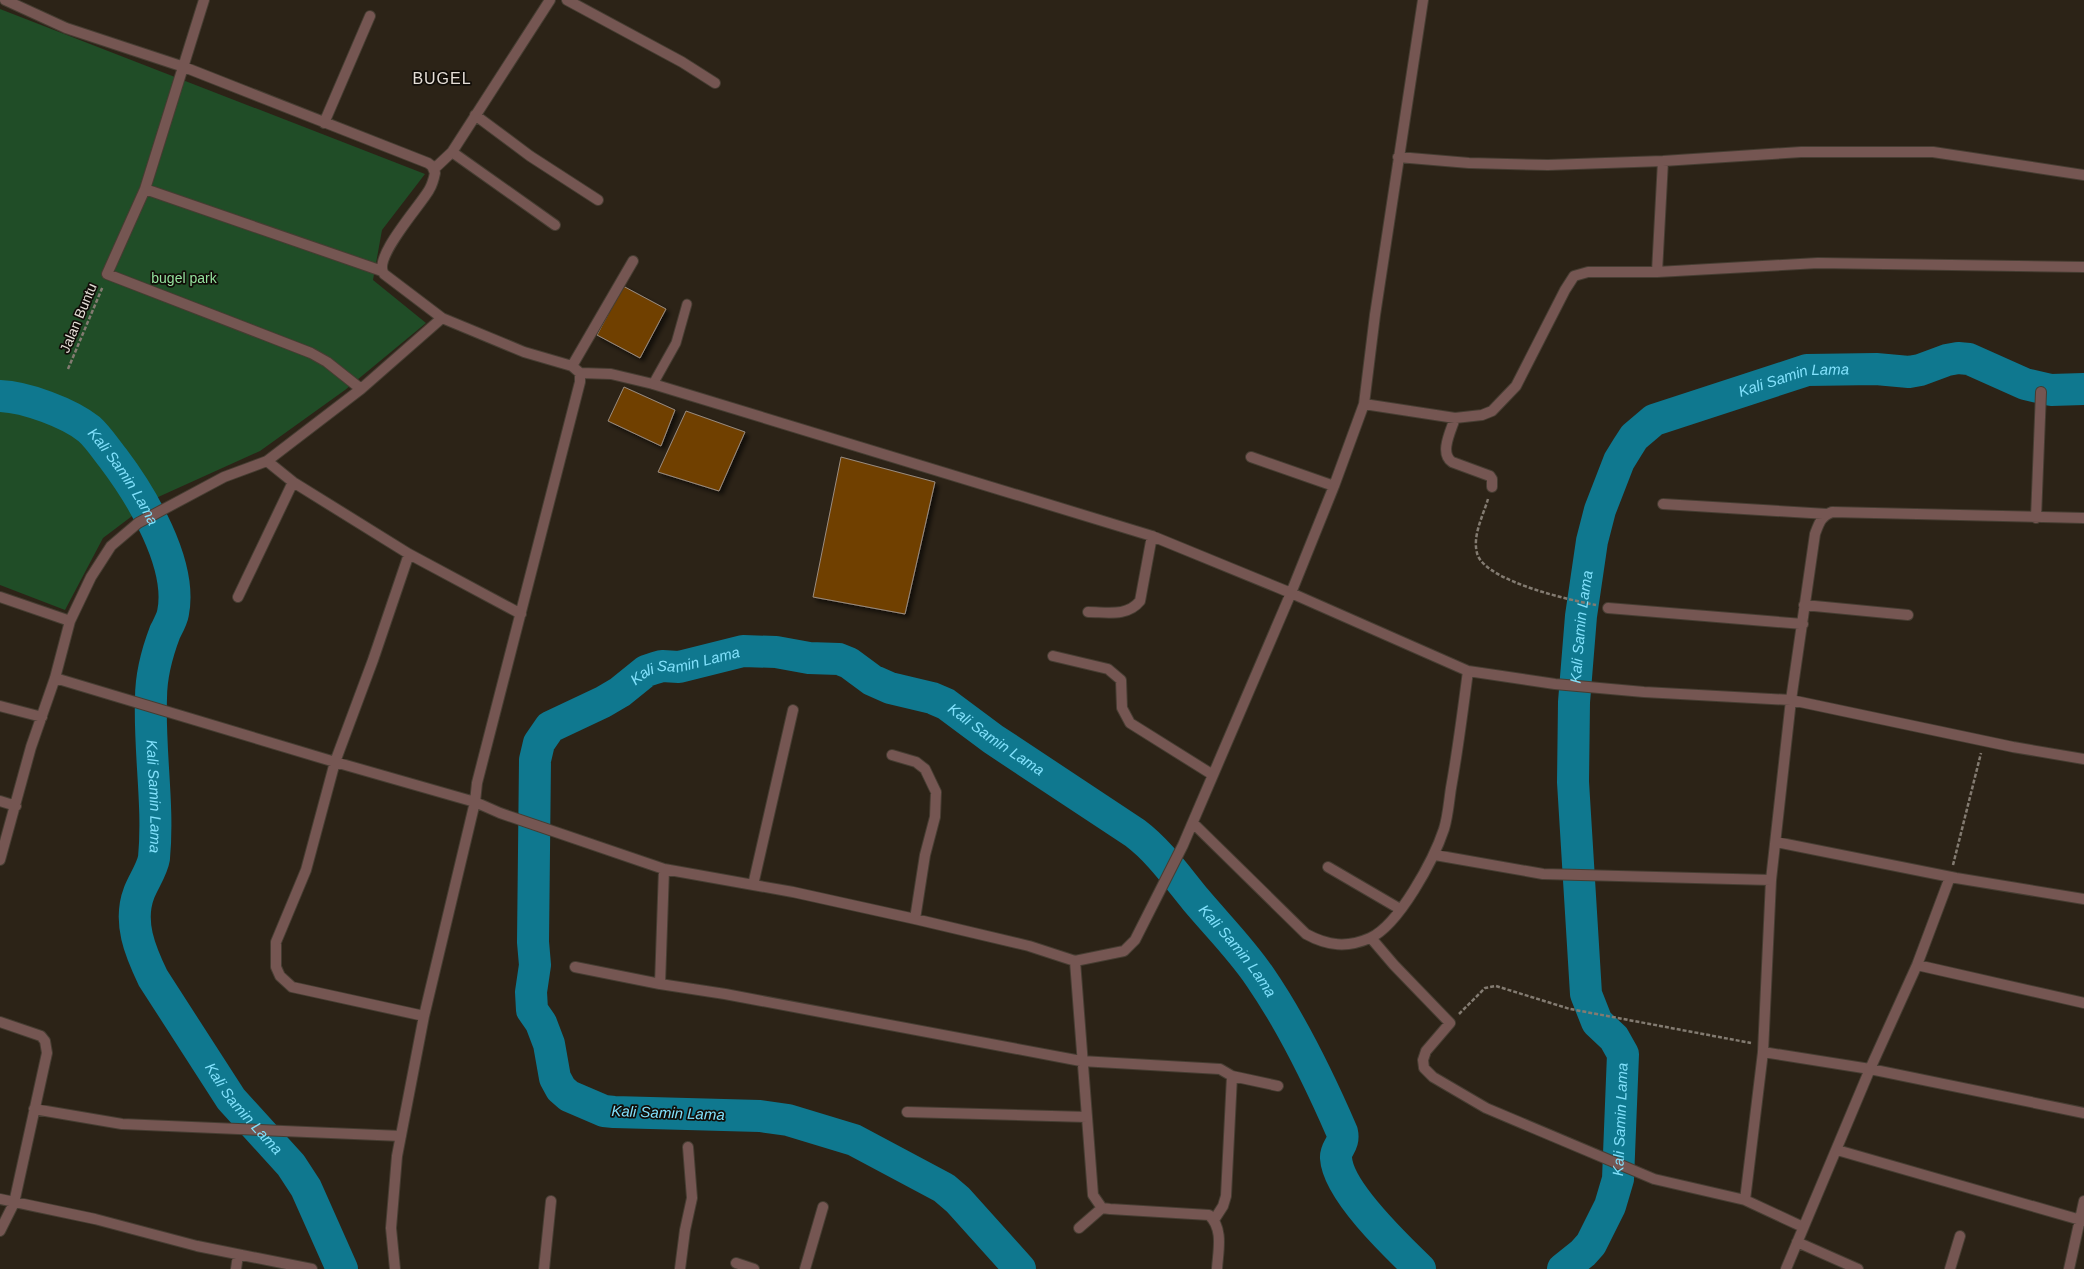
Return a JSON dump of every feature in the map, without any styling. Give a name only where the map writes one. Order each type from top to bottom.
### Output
[{"type":"street","points":[[5,0],[66,28],[184,67],[428,163],[434,169],[434,178],[429,189],[390,245],[382,264],[382,271]]},
{"type":"street","points":[[204,0],[145,189],[107,274],[310,353],[327,362],[361,390]]},
{"type":"street","points":[[434,169],[452,152],[550,0]]},
{"type":"street","points":[[567,0],[682,62],[715,83]]},
{"type":"street","points":[[55,678],[475,802],[500,814],[664,869],[753,885],[915,919],[1029,946],[1075,961],[1124,951],[1130,946],[1163,886],[1193,823],[1334,486],[1364,404],[1398,156],[1423,0]]},
{"type":"street","points":[[324,123],[370,16]]},
{"type":"street","points":[[475,115],[530,156],[598,200]]},
{"type":"street","points":[[452,152],[554,225]]},
{"type":"street","points":[[1398,156],[1511,165],[1663,161],[1801,152],[1933,152],[2084,175]]},
{"type":"street","points":[[1657,272],[1663,161]]},
{"type":"street","points":[[145,189],[382,271],[395,284],[442,318],[524,352],[576,369],[611,374],[653,384],[1152,536],[1290,593],[1468,671],[1555,684],[1644,692],[1791,700],[1984,741],[2084,759]]},
{"type":"street","points":[[395,1269],[391,1228],[401,1136],[424,1016],[475,802],[477,783],[580,382],[576,369],[633,261]]},
{"type":"street","points":[[1364,404],[1455,418],[1482,415],[1492,411],[1516,386],[1565,290],[1574,276],[1588,272],[1657,272],[1818,263],[2084,267]]},
{"type":"street","points":[[0,860],[55,678],[70,621],[91,577],[112,546],[138,523],[224,478],[267,461],[361,390],[442,318]]},
{"type":"street","points":[[2036,518],[2041,392]]},
{"type":"street","points":[[1455,418],[1446,449],[1447,457],[1452,462],[1490,476],[1492,479],[1492,487]]},
{"type":"street","points":[[1250,457],[1334,486]]},
{"type":"street","points":[[267,461],[293,482],[409,554],[521,614]]},
{"type":"street","points":[[238,597],[293,482]]},
{"type":"street","points":[[1663,504],[1827,514],[1841,512],[2084,518]]},
{"type":"street","points":[[1745,1200],[1763,1049],[1771,880],[1791,700],[1815,534],[1820,520],[1827,514]]},
{"type":"street","points":[[1088,612],[1119,613],[1135,607],[1140,601],[1152,536]]},
{"type":"street","points":[[409,554],[336,762],[306,870],[276,942],[276,967],[280,976],[292,987],[424,1016]]},
{"type":"street","points":[[0,597],[70,621]]},
{"type":"street","points":[[1804,605],[1908,615]]},
{"type":"street","points":[[1608,608],[1803,624]]},
{"type":"street","points":[[1053,656],[1108,669],[1115,674],[1121,680],[1122,708],[1130,723],[1213,775]]},
{"type":"street","points":[[1193,823],[1306,934],[1322,942],[1334,945],[1352,944],[1371,938],[1383,929],[1418,885],[1434,855],[1444,828],[1468,671]]},
{"type":"street","points":[[0,706],[42,717]]},
{"type":"street","points":[[753,885],[793,710]]},
{"type":"street","points":[[892,754],[916,762],[925,769],[936,792],[935,817],[925,855],[915,919]]},
{"type":"street","points":[[0,801],[16,806]]},
{"type":"street","points":[[1776,842],[1950,877],[2084,899]]},
{"type":"street","points":[[1434,855],[1543,874],[1771,880]]},
{"type":"street","points":[[1328,867],[1400,909]]},
{"type":"street","points":[[660,984],[664,869]]},
{"type":"street","points":[[1786,1269],[1802,1227],[1837,1150],[1870,1069],[1917,965],[1950,877]]},
{"type":"street","points":[[1371,938],[1394,965],[1450,1023],[1426,1051],[1423,1060],[1424,1068],[1433,1077],[1486,1108],[1654,1179],[1745,1200],[1802,1227]]},
{"type":"street","points":[[1075,961],[1081,1061],[1093,1195],[1102,1208]]},
{"type":"street","points":[[1917,965],[2084,1003]]},
{"type":"street","points":[[574,967],[1081,1061],[1220,1069],[1232,1076],[1278,1086]]},
{"type":"street","points":[[0,1022],[41,1036],[47,1046],[47,1053],[14,1203],[0,1231]]},
{"type":"street","points":[[1763,1049],[1870,1069],[2084,1113]]},
{"type":"street","points":[[1214,1220],[1223,1206],[1226,1196],[1232,1076]]},
{"type":"street","points":[[34,1109],[122,1124],[401,1136]]},
{"type":"street","points":[[907,1112],[1087,1117]]},
{"type":"street","points":[[680,1269],[685,1230],[692,1198],[688,1147]]},
{"type":"street","points":[[1837,1150],[2082,1221]]},
{"type":"street","points":[[0,1199],[95,1219],[197,1246],[312,1269]]},
{"type":"street","points":[[544,1269],[551,1201]]},
{"type":"street","points":[[2069,1269],[2082,1221],[2084,1201]]},
{"type":"street","points":[[805,1269],[823,1207]]},
{"type":"street","points":[[1079,1228],[1102,1208],[1209,1215],[1214,1220],[1219,1232],[1217,1269]]},
{"type":"street","points":[[1950,1269],[1960,1236]]},
{"type":"street","points":[[1797,1242],[1858,1269]]},
{"type":"street","points":[[236,1269],[238,1255]]},
{"type":"street","points":[[736,1263],[754,1269]]},
{"type":"lane","points":[[653,384],[676,343],[687,304]]},
{"type":"path","name":"Jalan Buntu","points":[[68,369],[107,274]]},
{"type":"path","points":[[1492,487],[1479,527],[1476,545],[1478,556],[1484,564],[1497,573],[1536,590],[1561,598],[1608,608]]},
{"type":"path","points":[[1950,877],[1984,741]]},
{"type":"path","points":[[1450,1023],[1485,988],[1493,986],[1570,1009],[1763,1049]]},
{"type":"green space","name":"bugel park","points":[[0,9],[425,174],[382,230],[373,280],[426,323],[345,390],[260,451],[156,498],[103,538],[65,610],[0,585]]},
{"type":"building","points":[[623,286],[666,309],[640,358],[597,335]]},
{"type":"building","points":[[624,387],[675,410],[661,446],[608,421]]},
{"type":"building","points":[[686,411],[745,432],[719,491],[658,472]]},
{"type":"building","points":[[841,457],[935,482],[905,614],[813,597]]},
{"type":"waterway","name":"Kali Samin Lama","points":[[1563,1269],[1583,1253],[1591,1244],[1610,1206],[1618,1179],[1623,1054],[1614,1038],[1597,1022],[1586,994],[1573,782],[1574,702],[1581,616],[1592,541],[1600,510],[1619,461],[1634,437],[1654,420],[1807,370],[1876,369],[1909,372],[1958,358],[1969,359],[2025,384],[2051,390],[2084,389]]},
{"type":"waterway","name":"Kali Samin Lama","points":[[0,396],[22,399],[47,407],[70,417],[89,429],[113,458],[136,491],[147,510],[166,552],[172,573],[174,594],[172,615],[159,648],[151,689],[151,738],[155,798],[154,858],[139,893],[136,904],[135,926],[137,936],[153,978],[231,1099],[291,1165],[306,1188],[342,1269]]},
{"type":"waterway","name":"Kali Samin Lama","points":[[1020,1269],[958,1200],[944,1188],[854,1140],[788,1120],[760,1116],[604,1111],[569,1096],[561,1089],[555,1078],[549,1044],[541,1023],[532,1010],[531,992],[535,965],[533,942],[535,760],[539,743],[550,727],[603,702],[620,692],[646,671],[662,666],[679,667],[743,651],[776,652],[809,658],[839,659],[849,663],[872,680],[890,688],[932,698],[946,704],[993,739],[1144,840],[1237,947],[1253,967],[1284,1014],[1324,1092],[1343,1136],[1336,1158],[1339,1171],[1347,1186],[1357,1202],[1383,1232],[1420,1269]]},
{"type":"district","name":"BUGEL","points":[[442,78]]}]
